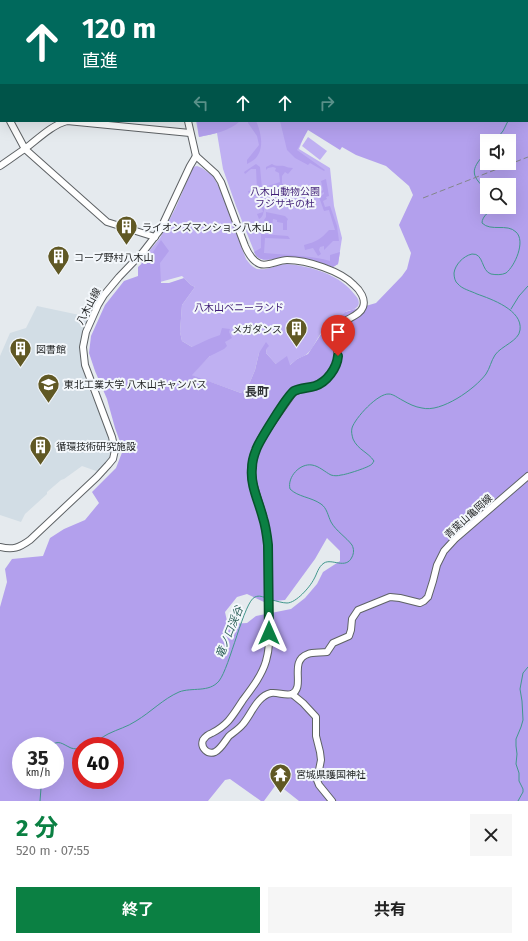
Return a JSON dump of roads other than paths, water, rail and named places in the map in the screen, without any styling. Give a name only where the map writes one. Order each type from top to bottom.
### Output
[{"type":"street","points":[[11,122],[25,149],[107,222],[155,237]]},
{"type":"street","points":[[0,166],[62,122]]},
{"type":"street","points":[[77,122],[190,133]]},
{"type":"street","points":[[188,122],[196,156],[216,174],[221,182],[245,246],[252,258],[261,264],[269,264],[287,260],[304,262],[328,269],[342,275],[348,280],[355,286],[363,299],[363,306],[358,313],[342,323],[336,332],[338,360],[333,371],[320,384],[298,390],[293,393],[262,437],[256,449],[251,469],[252,483],[266,531],[269,561],[268,653],[261,673],[234,714],[226,724],[208,735],[203,740],[204,749],[207,752],[215,752],[229,736],[242,726],[266,695],[270,693],[292,694],[316,717],[316,736],[321,760],[317,780],[319,785],[332,801]]},
{"type":"street","name":"八木山線","points":[[0,547],[7,549],[16,548],[30,540],[97,477],[113,459],[115,450],[112,437],[85,365],[83,351],[86,332],[104,295],[143,252],[160,230],[196,156]]},
{"type":"street","name":"青葉山亀岡線","points":[[292,694],[297,690],[298,665],[304,655],[326,652],[333,643],[349,636],[352,619],[358,610],[390,597],[420,603],[424,601],[428,597],[437,565],[444,551],[455,539],[528,476]]},
{"type":"waterway","name":"竜ノ口渓谷","points":[[501,134],[508,122]]},
{"type":"waterway","name":"竜ノ口渓谷","points":[[480,160],[474,171],[477,180],[480,183]]},
{"type":"waterway","name":"竜ノ口渓谷","points":[[272,600],[287,603],[291,602],[302,594],[309,586],[324,563],[346,563],[352,557],[353,552],[352,545],[333,525],[323,506],[293,492],[290,489],[290,480],[295,472],[303,466],[312,465],[331,475],[337,476],[362,469],[372,464],[374,461],[355,443],[352,428],[358,418],[373,402],[379,397],[389,394],[422,408],[430,409],[448,403],[466,393],[481,380],[486,374],[495,355],[519,334],[520,323],[511,311],[498,302],[467,290],[457,283],[454,278],[454,273],[458,264],[472,254],[479,256],[486,269],[491,274],[499,275],[506,273],[513,265],[520,247],[519,236],[512,229],[486,226],[482,223],[482,220],[487,214]]},
{"type":"waterway","points":[[511,309],[519,296],[528,286]]},
{"type":"waterway","name":"竜ノ口渓谷","points":[[103,737],[133,723],[179,692],[215,685],[219,681],[228,663],[246,610],[251,601],[256,596],[267,598]]},
{"type":"waterway","points":[[518,801],[523,789],[519,781],[519,773],[516,764],[516,739],[523,720],[520,689],[523,673],[528,667]]},
{"type":"waterway","name":"竜ノ口渓谷","points":[[64,744],[72,748]]},
{"type":"waterway","name":"竜ノ口渓谷","points":[[40,801],[41,789]]},
{"type":"railway","points":[[423,198],[528,157]]},
{"type":"place","name":"ライオンズマンション八木山","points":[[126,246]]},
{"type":"place","name":"コープ野村八木山","points":[[58,276]]},
{"type":"place","name":"メガダンス","points":[[297,348]]},
{"type":"place","name":"図書館","points":[[20,368]]},
{"type":"place","name":"東北工業大学 八木山キャンパス","points":[[48,404]]},
{"type":"place","name":"循環技術研究施設","points":[[41,466]]},
{"type":"place","name":"宮城県護国神社","points":[[280,794]]},
{"type":"district","name":"長町","points":[[257,392]]},
{"type":"park label","name":"八木山動物公園 フジサキの杜","points":[[285,196]]},
{"type":"park label","name":"八木山ベニーランド","points":[[239,307]]}]
